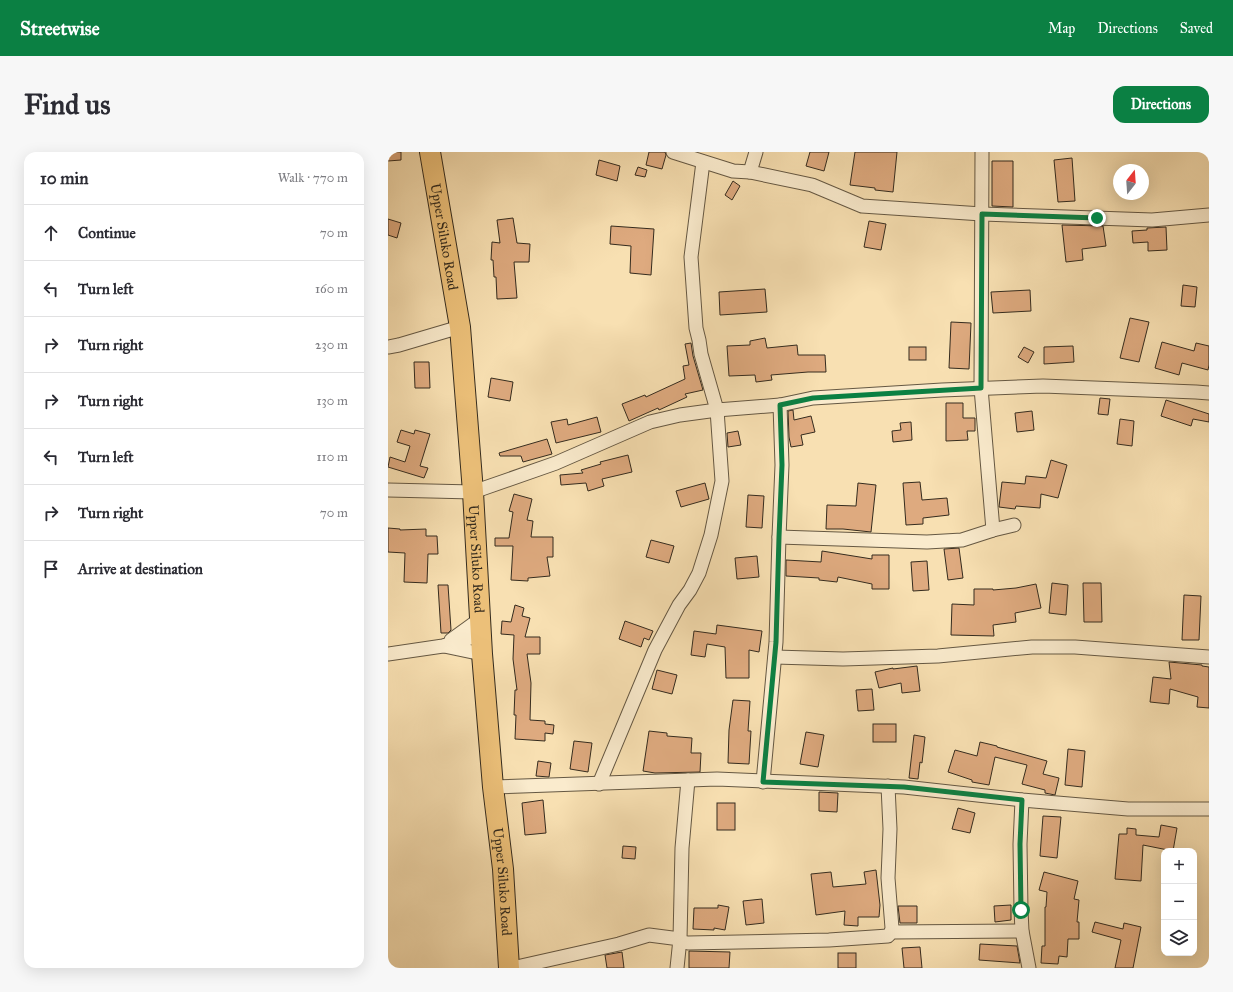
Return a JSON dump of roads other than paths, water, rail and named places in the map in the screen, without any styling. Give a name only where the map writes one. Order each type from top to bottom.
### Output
[{"type":"main road","name":"Upper Siluko Road","points":[[430,152],[460,327],[473,492],[481,636],[493,787],[503,869],[509,968]]},
{"type":"street","points":[[672,152],[733,171],[750,172],[812,185],[862,206],[982,214],[1152,220],[1209,215]]},
{"type":"street","points":[[750,172],[756,152]]},
{"type":"street","points":[[982,152],[981,388],[993,530]]},
{"type":"street","points":[[598,784],[655,650],[679,605],[690,590],[699,573],[712,535],[722,481],[717,410],[701,354],[691,258],[703,162]]},
{"type":"street","points":[[388,347],[460,327]]},
{"type":"street","points":[[388,490],[473,492],[556,463],[650,422],[680,415],[717,410],[780,405],[813,398],[981,388],[1043,386],[1209,393]]},
{"type":"street","points":[[763,782],[774,657],[782,465],[780,405]]},
{"type":"street","points":[[779,537],[927,542],[962,540],[1014,525]]},
{"type":"street","points":[[388,654],[443,646],[481,636]]},
{"type":"street","points":[[443,646],[481,636]]},
{"type":"street","points":[[774,657],[843,659],[938,656],[1032,647],[1075,647],[1209,657]]},
{"type":"street","points":[[493,787],[717,779],[888,786],[1022,800],[1128,808],[1209,809]]},
{"type":"street","points":[[677,968],[680,939],[682,848],[688,780]]},
{"type":"street","points":[[512,968],[619,944],[649,935],[680,939],[683,942],[688,943],[830,940],[888,936],[892,928],[888,878],[890,829],[888,786]]},
{"type":"street","points":[[1022,800],[1020,844],[1022,931],[1029,968]]},
{"type":"street","points":[[891,932],[1022,931]]}]
